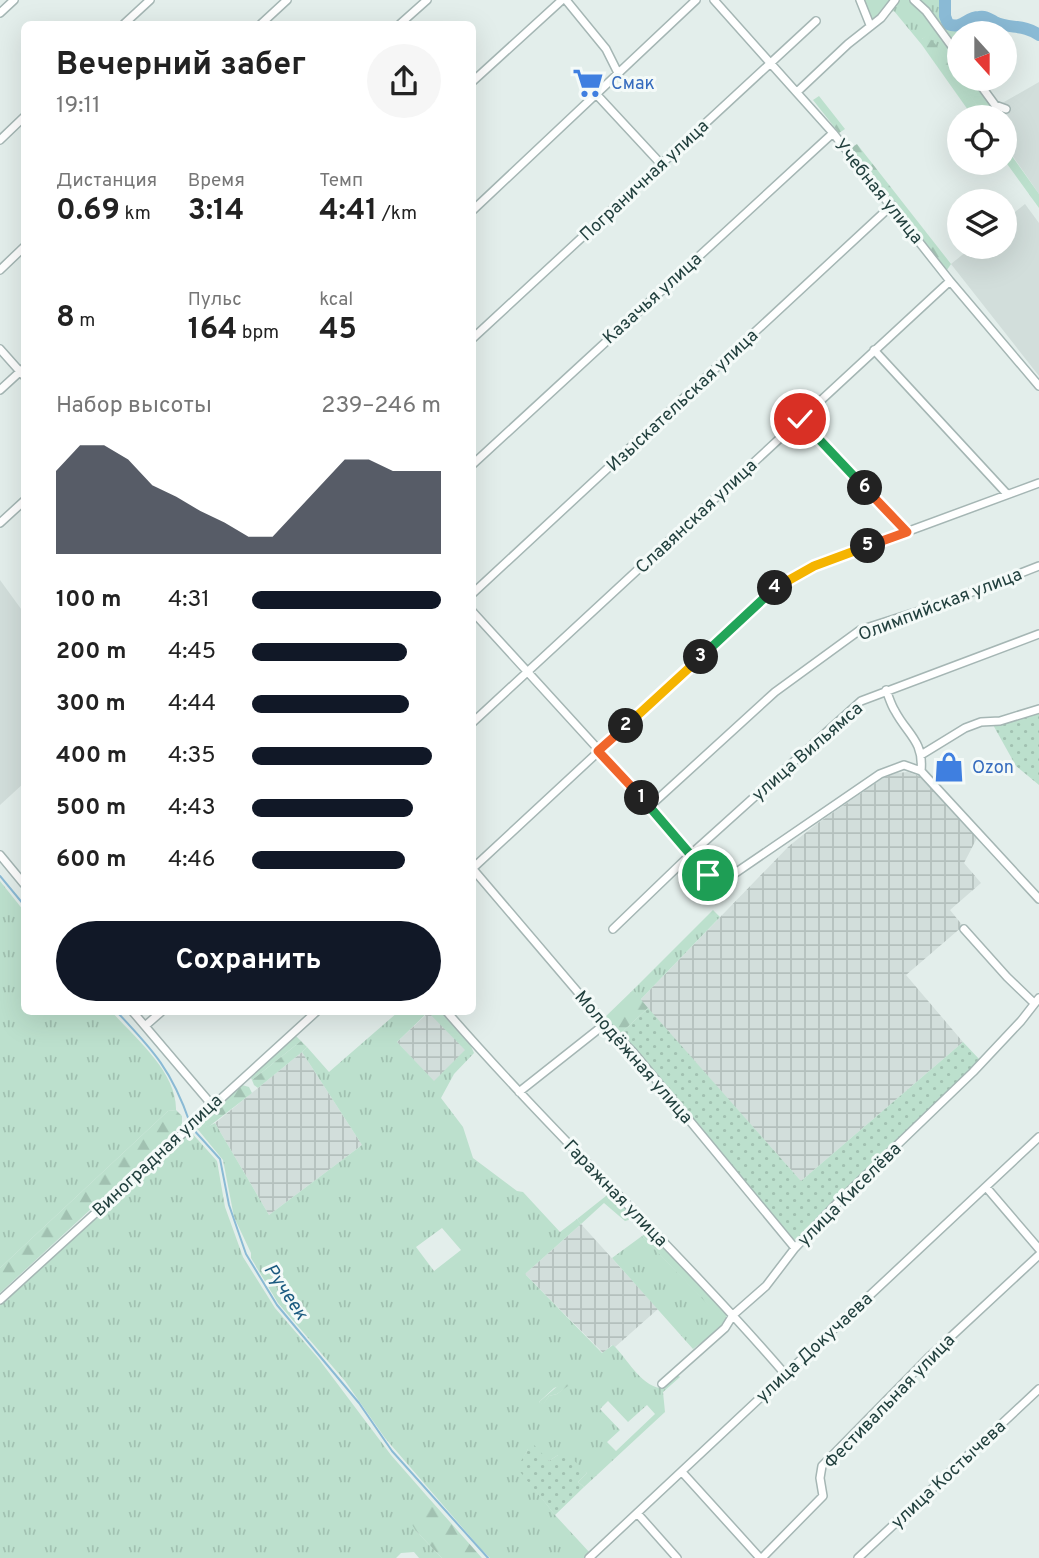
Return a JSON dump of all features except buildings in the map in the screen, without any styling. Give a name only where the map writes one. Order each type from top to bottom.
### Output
[{"type":"street","points":[[0,13],[14,0]]},
{"type":"street","points":[[127,21],[150,0]]},
{"type":"street","points":[[264,21],[287,0]]},
{"type":"street","points":[[403,21],[427,0]]},
{"type":"street","points":[[476,78],[564,0],[606,49],[618,73]]},
{"type":"street","points":[[476,207],[696,0]]},
{"type":"street","name":"Учебная улица","points":[[714,0],[833,132],[950,281],[1039,386]]},
{"type":"street","points":[[860,0],[870,26]]},
{"type":"street","points":[[797,92],[881,18],[895,0]]},
{"type":"street","points":[[914,0],[926,11],[947,40]]},
{"type":"street","name":"Пограничная улица","points":[[476,334],[816,21]]},
{"type":"street","points":[[597,95],[661,163]]},
{"type":"street","points":[[0,140],[21,120]]},
{"type":"street","name":"Казачья улица","points":[[476,461],[833,132]]},
{"type":"street","name":"Изыскательская улица","points":[[476,590],[892,205]]},
{"type":"street","points":[[0,270],[21,250]]},
{"type":"street","name":"Славянская улица","points":[[476,719],[950,281]]},
{"type":"street","points":[[0,349],[21,370]]},
{"type":"street","points":[[874,350],[1007,494]]},
{"type":"street","points":[[0,390],[21,374]]},
{"type":"street","points":[[800,419],[907,532]]},
{"type":"street","points":[[476,865],[776,587],[814,566],[1039,483]]},
{"type":"street","points":[[0,523],[21,504]]},
{"type":"street","name":"Олимпийская улица","points":[[650,806],[775,692],[860,631],[941,604],[1039,566]]},
{"type":"street","points":[[476,615],[650,806],[708,875],[720,880],[728,878],[880,774],[904,765],[921,771],[1039,899]]},
{"type":"street","name":"улица Вильямса","points":[[612,929],[861,701],[1039,634]]},
{"type":"street","points":[[886,690],[895,712],[912,733],[921,755],[921,771]]},
{"type":"street","points":[[921,755],[973,725],[1000,721],[1039,709]]},
{"type":"street","points":[[0,855],[21,878]]},
{"type":"street","name":"Молодёжная улица","points":[[476,872],[605,1024],[634,1052],[794,1248]]},
{"type":"street","name":"улица Киселёва","points":[[662,1384],[725,1328],[733,1315],[766,1286],[794,1248],[973,1072],[1037,1000],[1007,977],[964,929]]},
{"type":"street","points":[[135,1015],[212,1105]]},
{"type":"street","points":[[145,1026],[158,1015]]},
{"type":"street","name":"Виноградная улица","points":[[0,1300],[313,1015]]},
{"type":"street","name":"Гаражная улица","points":[[450,1015],[519,1092],[733,1315],[785,1374]]},
{"type":"street","points":[[519,1092],[605,1024]]},
{"type":"street","name":"улица Докучаева","points":[[589,1558],[1039,1136]]},
{"type":"street","points":[[986,1187],[1039,1249]]},
{"type":"street","name":"Фестивальная улица","points":[[761,1558],[822,1496],[822,1466],[928,1358],[1039,1255]]},
{"type":"street","name":"улица Костычева","points":[[858,1558],[1039,1389]]},
{"type":"street","points":[[682,1472],[761,1558]]},
{"type":"street","points":[[637,1513],[677,1558]]},
{"type":"shaded area","points":[[1039,82],[1039,194],[1017,162],[1017,105],[999,105]]},
{"type":"shaded area","points":[[1025,204],[1039,223],[1039,376],[951,264],[957,259],[1017,259],[1017,210]]},
{"type":"shaded area","points":[[0,580],[21,609],[21,786],[0,805]]},
{"type":"shaded area","points":[[908,772],[919,776],[978,836],[964,863],[981,883],[950,910],[963,926],[906,975],[963,1042],[801,1181],[640,1000],[789,846],[883,778]]},
{"type":"shaded area","points":[[426,1015],[432,1015],[466,1050],[434,1082],[397,1042]]},
{"type":"shaded area","points":[[302,1052],[362,1145],[269,1215],[215,1123]]},
{"type":"shaded area","points":[[581,1224],[658,1309],[615,1347],[612,1345],[603,1353],[525,1274]]},
{"type":"green space","points":[[863,0],[892,0],[884,12],[872,21]]},
{"type":"green space","points":[[898,0],[911,0],[919,6],[947,43],[947,64],[927,36],[922,39],[922,45],[894,11],[889,13]]},
{"type":"green space","points":[[917,0],[943,0],[947,38]]},
{"type":"green space","points":[[927,35],[947,61],[947,80],[922,45],[922,39]]},
{"type":"green space","points":[[955,91],[967,91],[977,105],[964,105]]},
{"type":"green space","points":[[966,91],[982,91],[993,105],[977,105]]},
{"type":"green space","points":[[819,96],[845,129],[839,133],[813,100]]},
{"type":"green space","points":[[857,144],[951,264],[947,270],[851,148]]},
{"type":"green space","points":[[1017,163],[1039,194],[1039,208],[1015,175]]},
{"type":"green space","points":[[1039,711],[1039,785],[1016,766],[992,723]]},
{"type":"green space","points":[[0,881],[21,907],[21,1015],[115,1015],[143,1044],[162,1069],[170,1082],[176,1110],[168,1111],[0,1268]]},
{"type":"green space","points":[[713,910],[720,917],[640,1000],[633,990]]},
{"type":"green space","points":[[633,990],[648,1008],[621,1033],[603,1019]]},
{"type":"green space","points":[[648,1008],[801,1181],[963,1042],[980,1060],[796,1240],[789,1238],[621,1033]]},
{"type":"green space","points":[[395,1015],[425,1015],[397,1042],[434,1081],[465,1050],[431,1015],[444,1015],[470,1044],[474,1053],[454,1074],[441,1098],[463,1127],[473,1158],[517,1191],[523,1192],[560,1232],[577,1219],[581,1224],[525,1274],[602,1353],[613,1345],[640,1377],[653,1386],[660,1388],[676,1374],[680,1377],[663,1392],[665,1412],[584,1487],[578,1482],[587,1473],[558,1455],[549,1461],[528,1449],[518,1468],[555,1515],[590,1553],[584,1558],[490,1558],[385,1438],[345,1381],[278,1303],[251,1258],[234,1217],[223,1160],[195,1126],[203,1119],[207,1127],[215,1123],[269,1215],[362,1145],[302,1052],[307,1047],[329,1072]],"holes":[[[442,1228],[461,1250],[434,1271],[416,1247]],[[577,1379],[574,1386],[568,1385],[557,1394],[549,1396],[543,1404],[539,1402],[554,1388]],[[608,1401],[628,1422],[647,1405],[655,1414],[616,1451],[607,1442],[620,1430],[600,1409]]]},
{"type":"green space","points":[[295,1035],[301,1041],[252,1080],[251,1078]]},
{"type":"green space","points":[[301,1041],[307,1047],[302,1052],[258,1088],[254,1085],[252,1080]]},
{"type":"green space","points":[[242,1085],[249,1087],[252,1093],[207,1128],[203,1119]]},
{"type":"green space","points":[[176,1110],[182,1116],[182,1125],[0,1293],[0,1268],[168,1111]]},
{"type":"green space","points":[[190,1131],[217,1161],[225,1207],[243,1257],[275,1308],[318,1358],[391,1455],[426,1495],[416,1531],[442,1558],[419,1558],[414,1552],[401,1553],[396,1558],[0,1558],[0,1305]]},
{"type":"green space","points":[[611,1192],[627,1208],[632,1219],[625,1221],[604,1203],[581,1224],[577,1219]]},
{"type":"green space","points":[[650,1234],[724,1311],[717,1314],[642,1236]]},
{"type":"green space","points":[[642,1236],[717,1313],[724,1311],[727,1317],[722,1327],[693,1349],[612,1258]]},
{"type":"green space","points":[[567,1378],[577,1379],[583,1385],[580,1390],[568,1386],[549,1396],[543,1405],[539,1402]]},
{"type":"green space","points":[[534,1445],[549,1461],[564,1451],[587,1473],[578,1482],[584,1487],[555,1515],[517,1468],[528,1449]]},
{"type":"green space","points":[[426,1495],[482,1558],[442,1558],[416,1531],[406,1515]]},
{"type":"waterway","points":[[945,0],[948,24],[957,25],[984,17],[1000,24],[1028,29],[1039,35]]},
{"type":"waterway","name":"Ручеек","points":[[0,876],[21,901]]},
{"type":"waterway","name":"Ручеек","points":[[120,1015],[169,1075],[190,1123]]},
{"type":"waterway","name":"Ручеек","points":[[192,1128],[220,1159],[229,1205],[246,1254],[277,1305],[359,1403],[392,1451],[488,1558]]},
{"type":"place","name":"Смак","points":[[588,83]]},
{"type":"place","name":"Ozon","points":[[949,767]]},
{"type":"route","points":[[708,875],[650,806],[598,751],[776,587],[814,566],[907,532],[800,419]]}]
